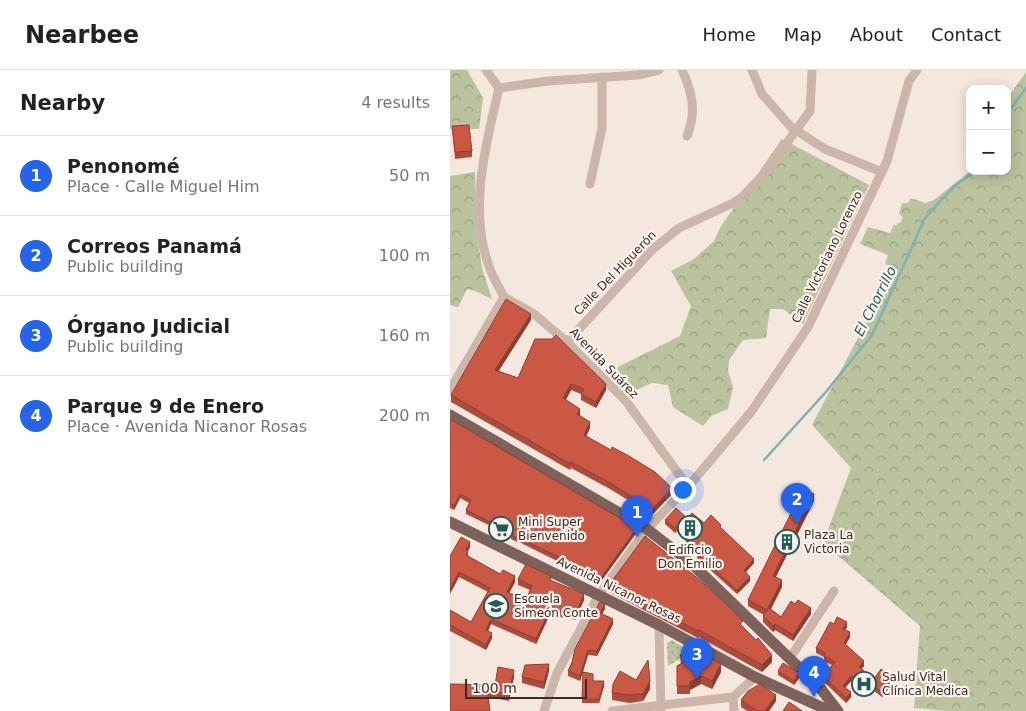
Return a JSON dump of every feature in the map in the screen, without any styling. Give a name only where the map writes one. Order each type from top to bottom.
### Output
[{"type":"main road","points":[[450,415],[647,529],[692,564],[821,689],[838,711]]},
{"type":"main road","name":"Avenida Nicanor Rosas","points":[[451,525],[659,625],[756,677],[830,711]]},
{"type":"street","points":[[450,390],[504,297],[489,266],[482,236],[479,208],[485,153],[499,88],[486,70]]},
{"type":"street","points":[[499,88],[603,75],[638,75],[659,70]]},
{"type":"street","points":[[682,70],[689,86],[692,104],[693,118],[687,136]]},
{"type":"street","points":[[752,70],[762,94],[791,127],[825,148],[882,172]]},
{"type":"street","name":"Calle Del Higuerón","points":[[567,342],[653,249],[670,235],[691,222],[742,197],[765,173],[810,111],[812,70]]},
{"type":"street","name":"Calle Victoriano Lorenzo","points":[[544,711],[557,673],[599,596],[647,529],[688,487],[751,412],[808,327],[887,161],[909,81],[917,70]]},
{"type":"street","points":[[590,184],[602,128],[603,75]]},
{"type":"street","name":"Avenida Suárez","points":[[504,297],[534,314],[567,342],[626,401],[688,487]]},
{"type":"street","points":[[790,658],[834,591]]},
{"type":"street","points":[[659,625],[661,708]]},
{"type":"street","points":[[612,711],[661,708],[733,697],[756,677]]},
{"type":"street","points":[[733,697],[734,711]]},
{"type":"green space","points":[[450,70],[467,70],[483,98],[479,129],[450,129]]},
{"type":"green space","points":[[1026,72],[1026,711],[947,711],[914,708],[920,626],[823,543],[851,468],[812,425],[895,268],[885,264],[888,255],[860,244],[868,227],[890,233],[894,224],[896,226],[900,223],[903,217],[899,214],[902,203],[908,203],[911,198],[925,203],[934,200],[966,174],[1011,175],[1011,93]]},
{"type":"green space","points":[[782,139],[869,185],[803,324],[783,309],[770,309],[766,338],[743,340],[729,360],[728,371],[733,387],[728,409],[711,416],[703,426],[673,407],[668,385],[652,383],[634,391],[614,369],[680,336],[691,306],[671,271],[694,259],[714,241],[721,226]]},
{"type":"green space","points":[[475,172],[476,227],[482,268],[492,299],[467,289],[458,307],[450,305],[450,176]]},
{"type":"green space","points":[[672,640],[691,652],[668,666],[667,643]]},
{"type":"building","points":[[469,125],[472,151],[455,152],[452,126]]},
{"type":"building","points":[[506,299],[531,314],[495,370],[518,378],[535,339],[552,339],[556,335],[606,384],[596,402],[581,394],[584,389],[571,384],[563,398],[580,409],[577,414],[590,422],[584,435],[611,450],[612,447],[629,456],[655,472],[672,488],[652,509],[610,483],[571,462],[570,464],[451,395]]},
{"type":"building","points":[[450,419],[637,528],[599,580],[585,573],[584,575],[575,570],[577,568],[565,560],[511,535],[512,533],[466,510],[471,500],[460,494],[454,506],[450,503]]},
{"type":"building","name":"Plaza La Victoria","points":[[803,489],[814,494],[773,576],[782,580],[767,610],[748,600]]},
{"type":"building","points":[[676,508],[687,518],[692,513],[704,523],[711,515],[721,525],[720,527],[754,559],[744,570],[750,577],[737,590],[697,554],[699,551],[685,539],[688,536],[677,526],[675,528],[665,520]]},
{"type":"building","points":[[645,536],[695,576],[743,621],[740,624],[756,640],[758,638],[772,655],[762,665],[699,630],[609,585]]},
{"type":"building","points":[[461,537],[470,542],[466,555],[500,574],[503,570],[515,576],[507,592],[526,600],[532,586],[518,579],[526,564],[551,576],[550,580],[584,594],[575,615],[551,607],[536,639],[491,619],[486,630],[492,633],[486,645],[450,625],[450,610],[471,622],[490,588],[459,572],[450,589],[450,556]]},
{"type":"building","points":[[798,600],[811,608],[793,635],[775,624],[773,626],[763,616],[769,608],[781,617],[791,601],[795,604]]},
{"type":"building","points":[[600,602],[605,604],[600,613],[613,619],[597,651],[588,650],[580,676],[568,671],[575,649]]},
{"type":"building","points":[[837,617],[847,622],[843,629],[850,632],[844,643],[864,661],[859,667],[874,679],[881,669],[893,678],[882,692],[870,684],[867,688],[851,676],[843,686],[851,692],[846,698],[823,676],[835,662],[824,656],[825,653],[816,648],[830,622],[834,624]]},
{"type":"building","points":[[688,650],[692,657],[700,653],[721,664],[712,681],[701,676],[690,682],[690,686],[677,686],[677,666],[684,662],[680,655]]},
{"type":"building","points":[[648,660],[650,681],[643,694],[612,693],[613,684],[620,671],[636,680]]},
{"type":"building","points":[[783,663],[799,673],[794,681],[778,671]]},
{"type":"building","points":[[549,664],[544,682],[522,677],[525,665]]},
{"type":"building","points":[[498,667],[514,670],[509,694],[487,690],[490,711],[450,711],[450,684],[495,685]]},
{"type":"building","points":[[583,672],[593,674],[593,681],[604,681],[599,699],[582,699]]},
{"type":"building","points":[[760,684],[776,695],[765,711],[757,711],[741,700],[748,691]]},
{"type":"building","points":[[789,702],[802,711],[783,711]]},
{"type":"waterway","name":"El Chorrillo","points":[[1011,109],[1026,88]]},
{"type":"waterway","name":"El Chorrillo","points":[[764,460],[825,393],[872,335],[925,218],[954,186],[970,175]]},
{"type":"place","name":"Correos Panamá","points":[[797,524]]},
{"type":"place","name":"Edificio Don Emilio","points":[[690,528]]},
{"type":"place","name":"Mini Super Bienvenido","points":[[501,529]]},
{"type":"place","name":"Penonomé","points":[[637,537]]},
{"type":"place","name":"Plaza La Victoria","points":[[787,542]]},
{"type":"place","name":"Escuela Simeón Conte","points":[[496,606]]},
{"type":"place","name":"Órgano Judicial","points":[[697,679]]},
{"type":"place","name":"Salud Vital Clínica Medica","points":[[864,684]]},
{"type":"place","name":"Parque 9 de Enero","points":[[814,697]]}]
